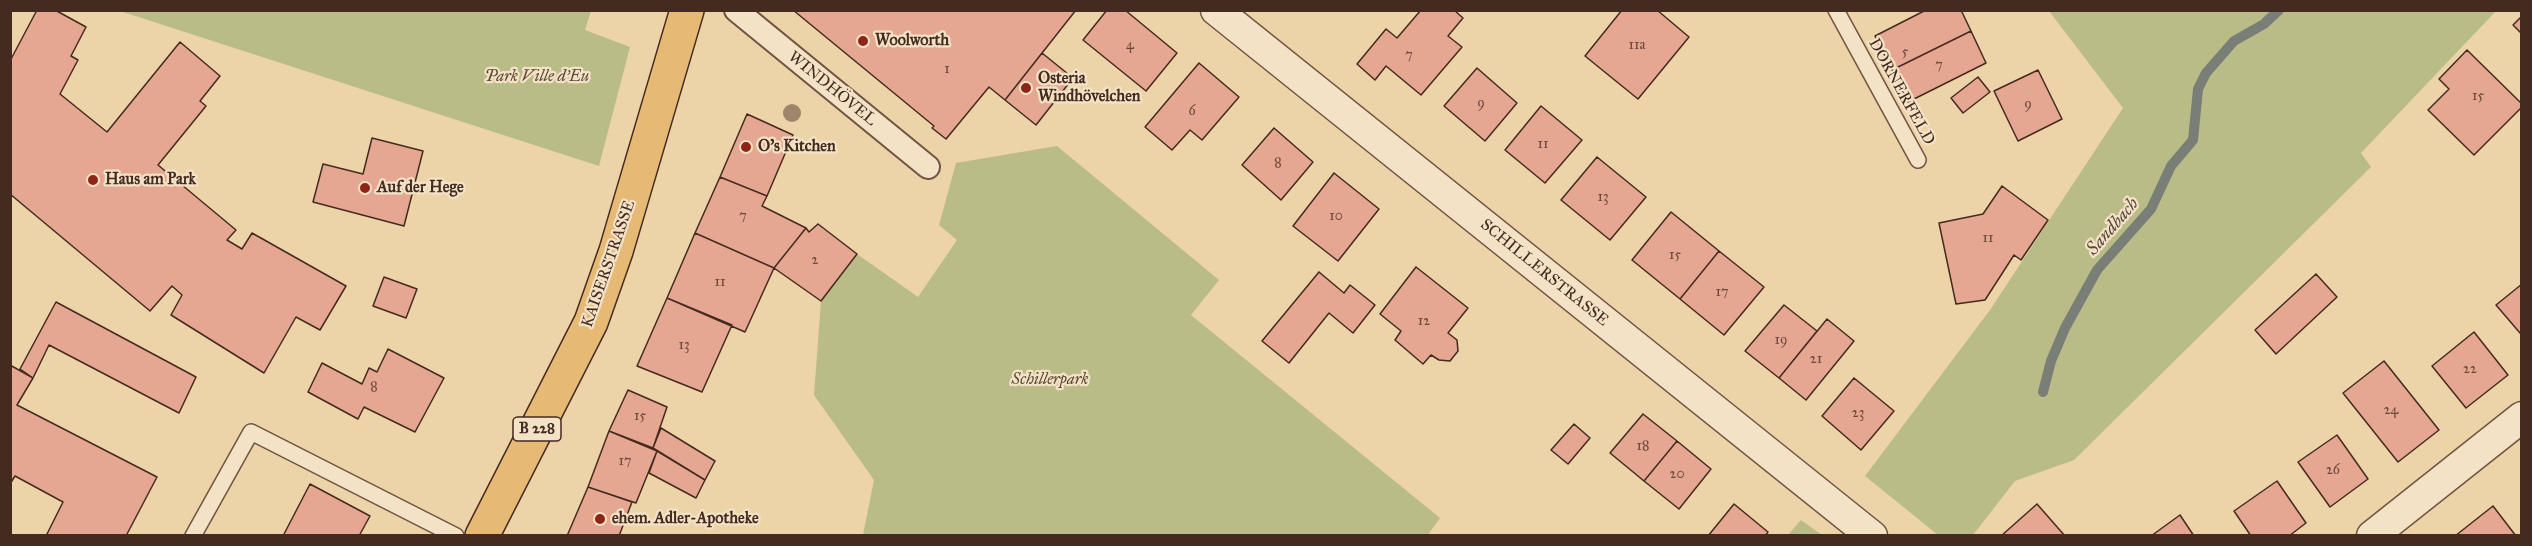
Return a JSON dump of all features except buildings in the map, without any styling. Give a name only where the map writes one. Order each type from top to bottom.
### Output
[{"type":"main road","name":"KAISERSTRASSE","points":[[482,536],[591,322],[616,251],[687,10]]},
{"type":"street","name":"WINDHÖVEL","points":[[736,10],[928,167]]},
{"type":"street","name":"SCHILLERSTRASSE","points":[[1216,10],[1872,536]]},
{"type":"street","points":[[2372,536],[2522,417]]},
{"type":"lane","name":"DORNERFELD","points":[[1836,10],[1918,160]]},
{"type":"lane","points":[[193,536],[251,432],[456,536]]},
{"type":"green space","name":"Park Ville d’Eu","points":[[120,11],[591,11],[585,30],[630,47],[599,166]]},
{"type":"green space","points":[[2049,11],[2496,11],[2361,153],[2371,167],[2074,460],[2015,481],[1973,535],[1938,535],[1865,476],[1990,310],[2123,108]]},
{"type":"green space","name":"Schillerpark","points":[[1057,146],[1219,280],[1191,315],[1440,518],[1427,536],[863,535],[874,480],[814,395],[821,301],[857,254],[918,297],[957,240],[939,225],[956,163]]},
{"type":"green space","points":[[1801,520],[1822,535],[1788,535]]},
{"type":"waterway","name":"Sandbach","points":[[2043,392],[2051,361],[2065,328],[2097,270],[2151,209],[2171,166],[2193,140],[2198,89],[2206,73],[2234,41],[2264,24],[2279,10]]},
{"type":"place","name":"Woolworth","points":[[863,41]]},
{"type":"place","name":"Osteria Windhövelchen","points":[[1026,88]]},
{"type":"place","name":"O’s Kitchen","points":[[746,147]]},
{"type":"place","name":"Haus am Park","points":[[93,180]]},
{"type":"place","name":"Auf der Hege","points":[[365,188]]},
{"type":"place","name":"ehem. Adler-Apotheke","points":[[600,519]]}]
